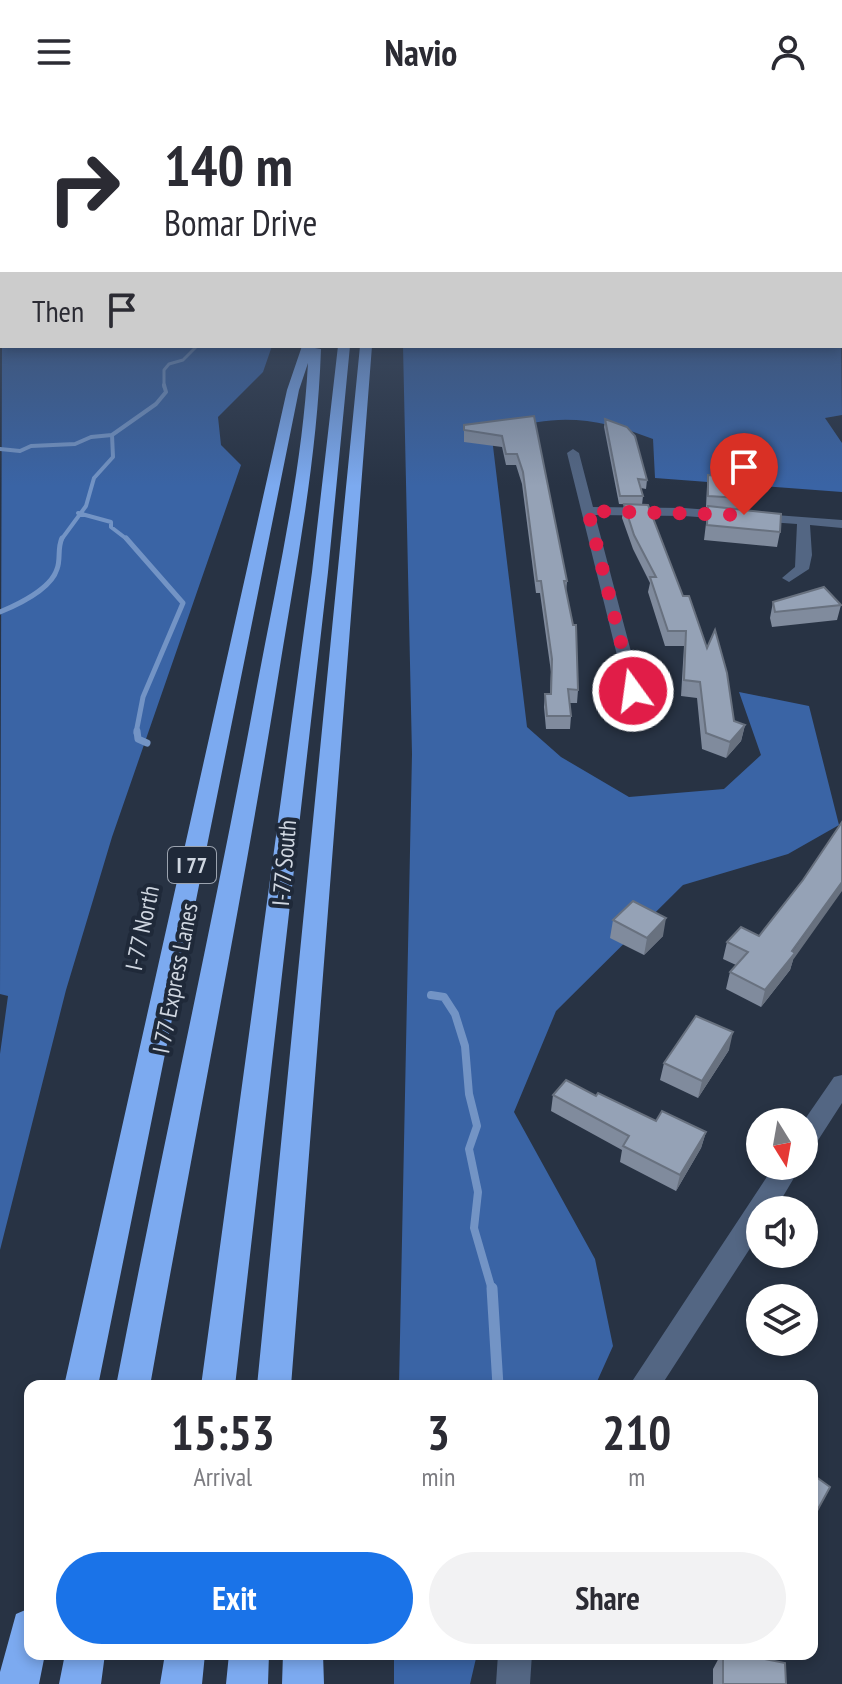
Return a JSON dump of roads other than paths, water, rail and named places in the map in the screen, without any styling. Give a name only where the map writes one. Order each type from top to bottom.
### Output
[{"type":"highway","name":"I-77 North","points":[[82,1380],[293,390],[307,348]]},
{"type":"highway","name":"I 77 Express Lanes","points":[[134,1380],[262,715],[298,503],[314,391],[315,348]]},
{"type":"highway","points":[[219,1380],[320,572],[344,348]]},
{"type":"highway","name":"I-77 South","points":[[275,1380],[366,348]]},
{"type":"highway","points":[[18,1684],[24,1656]]},
{"type":"highway","points":[[80,1684],[84,1660]]},
{"type":"highway","points":[[181,1684],[184,1660]]},
{"type":"highway","points":[[247,1684],[249,1660]]},
{"type":"highway","points":[[303,1660],[303,1684]]},
{"type":"street","points":[[573,453],[641,720]]},
{"type":"street","points":[[588,511],[684,512],[842,524]]},
{"type":"street","points":[[789,578],[802,569],[805,555],[803,521]]},
{"type":"street","points":[[818,1120],[842,1084]]},
{"type":"street","points":[[648,1380],[746,1231]]},
{"type":"street","points":[[513,1684],[515,1660]]},
{"type":"waterway","points":[[164,385],[164,370],[169,364],[183,360],[195,348]]},
{"type":"waterway","points":[[112,435],[156,404],[166,392],[164,385]]},
{"type":"waterway","points":[[0,449],[20,451],[31,446],[75,444],[91,437],[112,435]]},
{"type":"waterway","points":[[80,514],[86,506],[94,478],[113,457],[112,435]]},
{"type":"waterway","points":[[62,539],[80,514]]},
{"type":"waterway","points":[[80,514],[111,522],[111,527],[127,539]]},
{"type":"waterway","points":[[0,612],[33,595],[54,576],[62,539]]},
{"type":"waterway","points":[[127,539],[183,603],[143,697],[136,733]]},
{"type":"waterway","points":[[137,731],[138,739],[147,743]]},
{"type":"waterway","points":[[431,995],[444,997],[455,1014],[465,1046],[469,1094],[477,1126],[469,1149],[478,1192],[474,1228],[492,1290]]},
{"type":"waterway","points":[[492,1288],[498,1380]]}]
